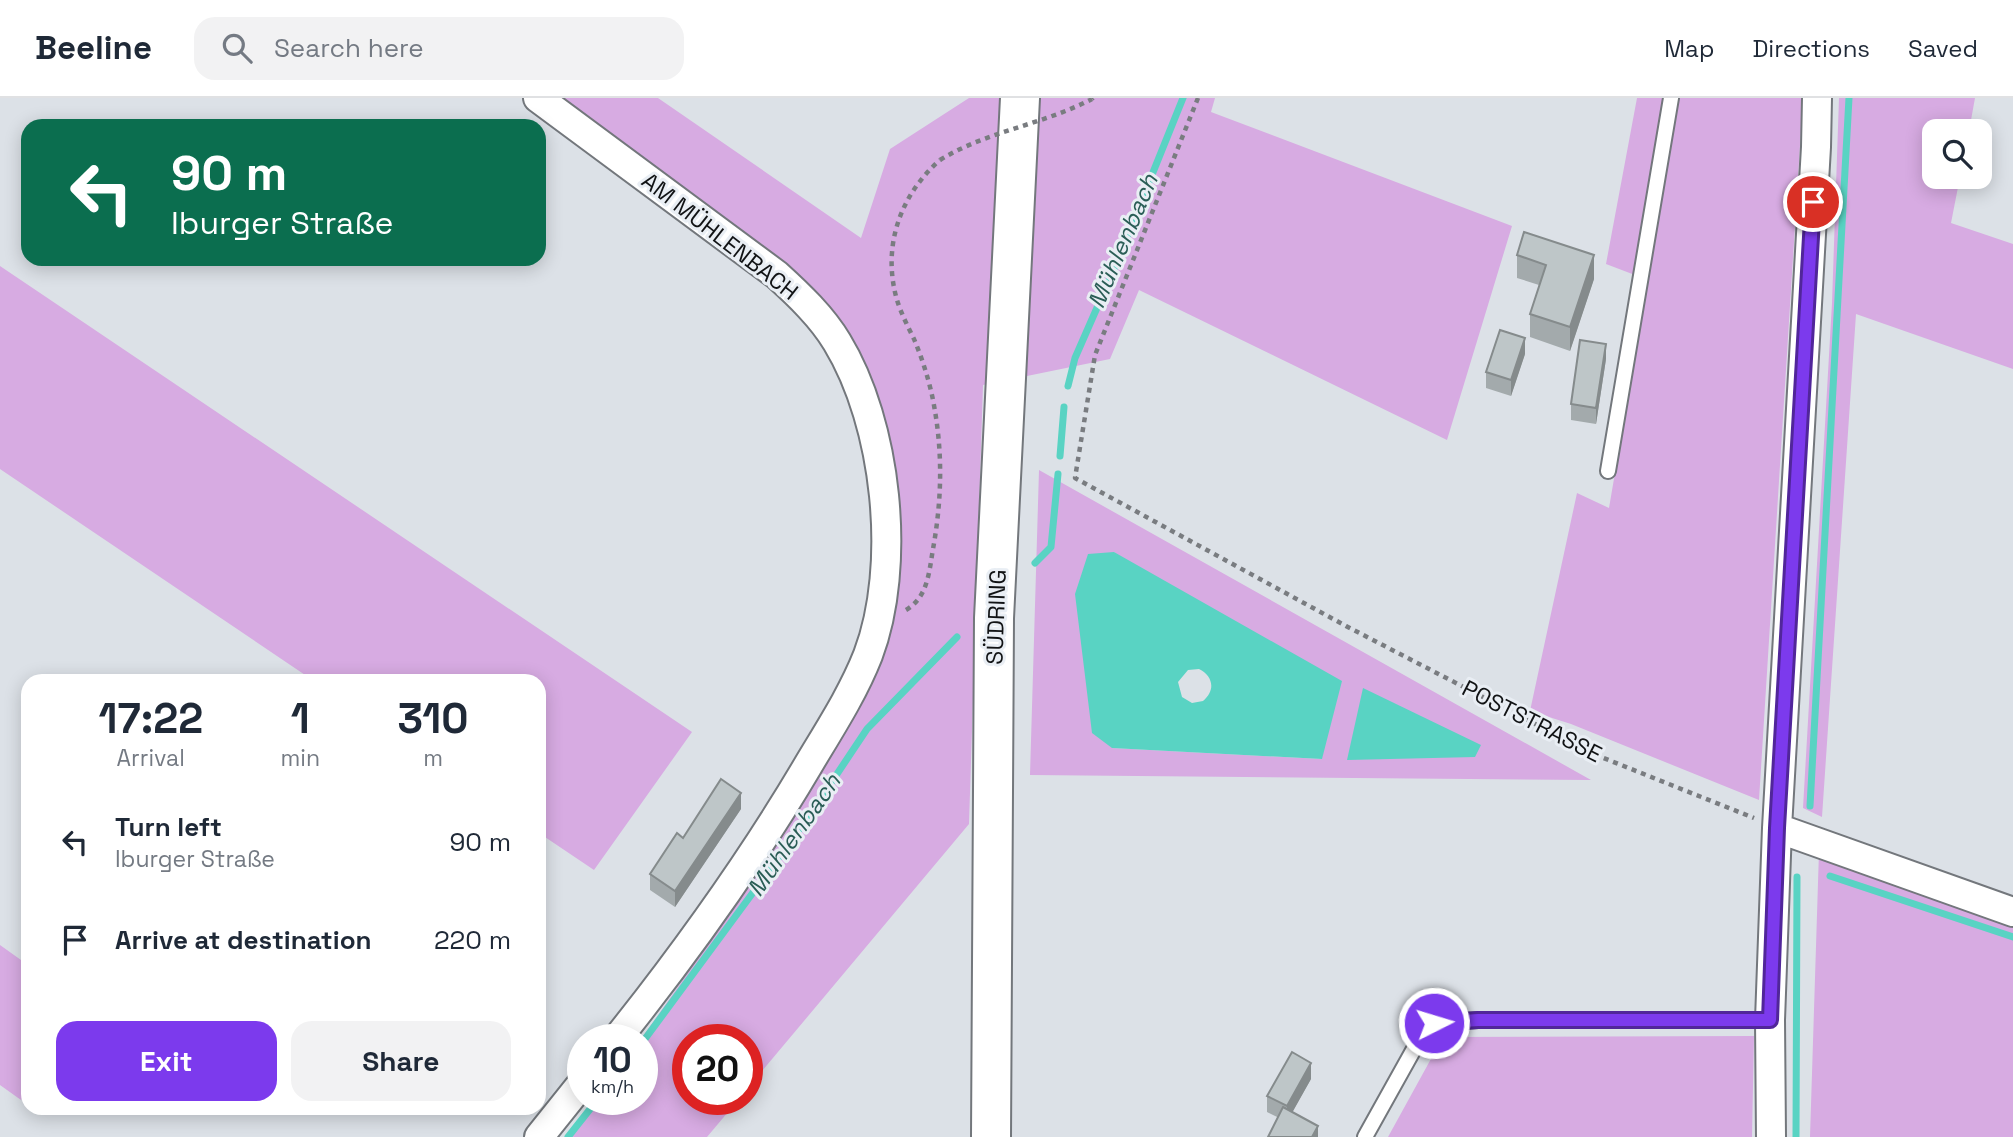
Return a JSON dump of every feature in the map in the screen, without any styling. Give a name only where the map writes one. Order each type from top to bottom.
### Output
[{"type":"main road","name":"SÜDRING","points":[[990,1137],[994,618],[1020,98]]},
{"type":"street","name":"AM MÜHLENBACH","points":[[538,98],[777,275],[805,301],[837,342],[861,393],[877,443],[884,503],[886,568],[878,615],[868,653],[849,695],[774,823],[676,964],[629,1024]]},
{"type":"street","points":[[1771,1137],[1770,1020],[1777,828],[1817,98]]},
{"type":"street","points":[[1777,828],[2013,912]]},
{"type":"street","points":[[539,1137],[567,1102]]},
{"type":"lane","points":[[1608,471],[1671,98]]},
{"type":"lane","points":[[1365,1137],[1419,1040],[1434,1023],[1478,1020],[1770,1020]]},
{"type":"path","name":"POSTSTRASSE","points":[[1198,98],[1095,355],[1075,478],[1346,626],[1591,753],[1777,828]]},
{"type":"path","points":[[878,615],[902,612],[915,605],[926,588],[940,508],[941,450],[933,398],[917,347],[897,300],[891,264],[893,236],[905,203],[925,174],[940,160],[964,145],[1070,110],[1092,99]]},
{"type":"shaded area","points":[[564,98],[658,98],[861,238],[890,149],[969,98],[1215,98],[1211,112],[1512,226],[1447,440],[1139,290],[1110,359],[983,385],[969,824],[763,1070],[763,1024],[672,1024],[672,1115],[726,1115],[707,1137],[572,1137],[588,1115],[658,1115],[658,1024],[652,1024],[746,891],[809,787],[884,645],[886,437],[782,265]]},
{"type":"shaded area","points":[[1637,98],[1803,98],[1759,800],[1571,724],[1530,711],[1577,493],[1609,508],[1648,280],[1606,264]]},
{"type":"shaded area","points":[[1839,98],[1975,98],[1971,119],[1922,119],[1922,189],[1958,189],[1951,223],[2013,244],[2013,369],[1856,314],[1822,817],[1803,808],[1832,303]]},
{"type":"shaded area","points":[[0,266],[692,732],[594,870],[546,838],[546,674],[304,674],[0,469]]},
{"type":"shaded area","points":[[1039,470],[1591,780],[1030,775]],"holes":[[[1114,552],[1322,759],[1112,748]]]},
{"type":"shaded area","points":[[1114,552],[1342,681],[1322,759],[1112,748],[1092,733],[1075,594],[1088,554]],"holes":[[[1199,669],[1211,684],[1207,697],[1203,701],[1192,703],[1182,697],[1178,682],[1188,670]]]},
{"type":"shaded area","points":[[1363,688],[1481,745],[1475,757],[1347,760]]},
{"type":"shaded area","points":[[1819,851],[2013,926],[2013,1137],[1810,1137]]},
{"type":"shaded area","points":[[0,945],[21,960],[21,1100],[0,1085]]},
{"type":"shaded area","points":[[1754,1036],[1752,1137],[1388,1137],[1443,1037]]},
{"type":"building","points":[[1524,232],[1594,255],[1570,327],[1530,314],[1546,265],[1517,255]]},
{"type":"building","points":[[1500,330],[1525,338],[1511,380],[1486,372]]},
{"type":"building","points":[[1580,340],[1606,344],[1596,408],[1571,404]]},
{"type":"building","points":[[721,779],[741,793],[675,891],[650,874],[677,833],[683,838]]},
{"type":"building","points":[[1292,1052],[1311,1063],[1287,1106],[1267,1096]]},
{"type":"building","points":[[1283,1107],[1318,1126],[1312,1137],[1268,1137]]},
{"type":"waterway","name":"Mühlenbach","points":[[1068,386],[1075,358],[1183,98]]},
{"type":"waterway","points":[[1810,806],[1849,98]]},
{"type":"waterway","name":"Mühlenbach","points":[[1060,456],[1064,407]]},
{"type":"waterway","name":"Mühlenbach","points":[[1035,563],[1051,547],[1058,474]]},
{"type":"waterway","name":"Mühlenbach","points":[[656,1024],[805,822],[867,729],[957,637]]},
{"type":"waterway","points":[[1830,876],[2013,937]]},
{"type":"waterway","points":[[1796,1137],[1797,877]]},
{"type":"waterway","name":"Mühlenbach","points":[[568,1137],[585,1115]]},
{"type":"route","points":[[1434,1023],[1478,1020],[1770,1020],[1777,828],[1813,202]]}]
